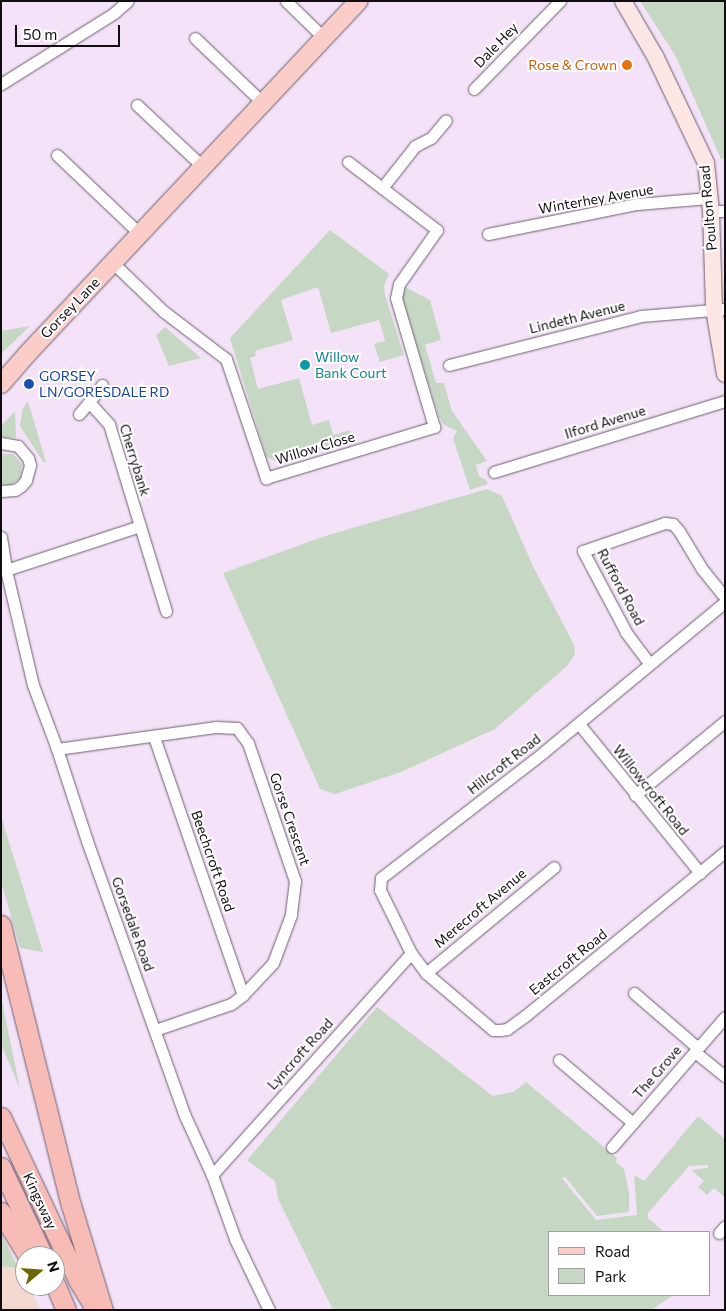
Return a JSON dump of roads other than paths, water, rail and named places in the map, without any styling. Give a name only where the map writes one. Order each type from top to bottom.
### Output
[{"type":"highway","points":[[1,925],[71,1206],[103,1310]]},
{"type":"highway","name":"Kingsway","points":[[1,1117],[78,1280],[96,1310]]},
{"type":"highway","name":"Kingsway","points":[[1,1167],[38,1246]]},
{"type":"highway","points":[[1,1212],[22,1246]]},
{"type":"highway","points":[[51,1296],[59,1310]]},
{"type":"highway","points":[[60,1296],[66,1310]]},
{"type":"main road","name":"Gorsey Lane","points":[[1,384],[359,1]]},
{"type":"main road","name":"Poulton Road","points":[[623,1],[656,58],[706,162],[715,207],[719,309],[725,374]]},
{"type":"street","points":[[1,84],[114,13],[128,1]]},
{"type":"street","points":[[286,1],[324,38]]},
{"type":"street","name":"Dale Hey","points":[[474,89],[560,1]]},
{"type":"street","points":[[195,38],[263,103]]},
{"type":"street","points":[[137,105],[204,167]]},
{"type":"street","points":[[348,162],[382,188],[415,146],[431,138],[446,120]]},
{"type":"street","points":[[57,155],[140,234]]},
{"type":"street","name":"Willow Close","points":[[113,264],[164,311],[226,359],[266,478],[434,427],[396,298],[399,284],[437,230],[382,188]]},
{"type":"street","name":"Winterhey Avenue","points":[[488,234],[637,204],[715,207]]},
{"type":"street","name":"Lindeth Avenue","points":[[449,365],[641,316],[719,309]]},
{"type":"street","points":[[79,414],[102,385]]},
{"type":"street","name":"Ilford Avenue","points":[[494,472],[725,401]]},
{"type":"street","name":"Cherrybank","points":[[89,402],[109,424],[166,611]]},
{"type":"street","points":[[1,443],[18,446],[28,458],[30,465],[26,480],[21,486],[15,490],[1,491]]},
{"type":"street","name":"Rufford Road","points":[[649,663],[626,632],[583,551],[665,523],[673,524],[702,569],[725,597]]},
{"type":"street","points":[[6,570],[140,526]]},
{"type":"street","name":"Gorsedale Road","points":[[1,538],[6,570],[33,685],[57,749],[87,842],[185,1116],[212,1175],[235,1239],[269,1310]]},
{"type":"street","name":"Hillcroft Road","points":[[426,973],[411,952],[380,890],[381,878],[579,724],[649,663],[725,602]]},
{"type":"street","points":[[635,795],[725,720]]},
{"type":"street","name":"Willowcroft Road","points":[[579,724],[700,873]]},
{"type":"street","name":"Gorse Crescent","points":[[57,749],[216,728],[237,728],[248,743],[295,881],[291,915],[273,963],[243,995],[231,1004],[155,1030]]},
{"type":"street","name":"Beechcroft Road","points":[[154,737],[243,995]]},
{"type":"street","name":"Eastcroft Road","points":[[426,973],[493,1030],[507,1029],[725,852]]},
{"type":"street","name":"Merecroft Avenue","points":[[426,973],[554,866]]},
{"type":"street","name":"Lyncroft Road","points":[[212,1175],[411,952]]},
{"type":"street","points":[[634,993],[725,1076]]},
{"type":"street","name":"The Grove","points":[[612,1147],[725,1017]]},
{"type":"street","points":[[558,1060],[633,1123]]},
{"type":"place","name":"Rose & Crown","points":[[627,65]]},
{"type":"place","name":"Willow Bank Court","points":[[305,365]]},
{"type":"place","name":"GORSEY LN/GORESDALE RD","points":[[29,384]]}]
